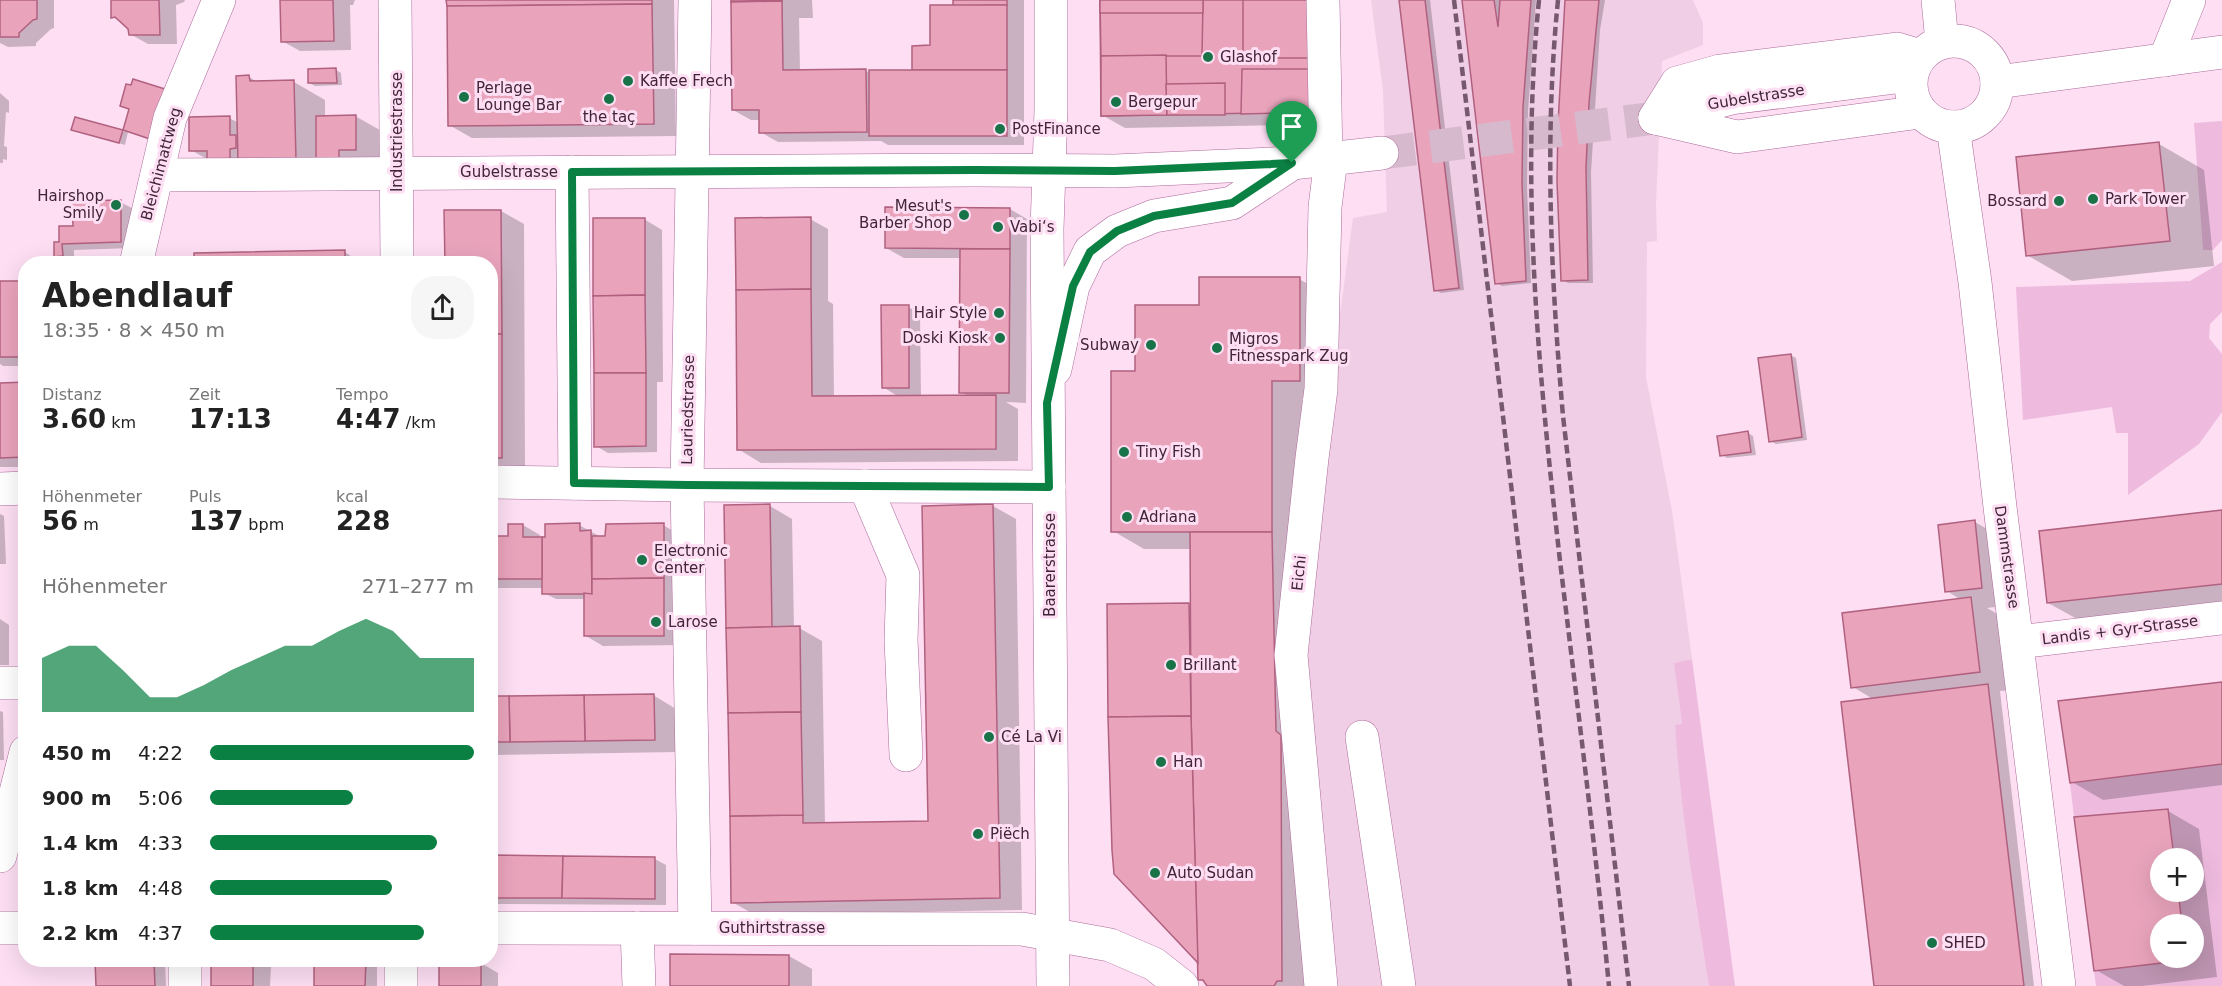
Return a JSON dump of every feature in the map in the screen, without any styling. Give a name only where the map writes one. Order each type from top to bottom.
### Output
[{"type":"street","name":"Bleichimattweg","points":[[138,256],[170,118],[219,0]]},
{"type":"street","name":"Industriestrasse","points":[[395,0],[398,256]]},
{"type":"street","name":"Lauriedstrasse","points":[[694,928],[687,485],[695,0]]},
{"type":"street","name":"Baarerstrasse","points":[[1051,0],[1052,110],[1047,229],[1047,403],[1053,986]]},
{"type":"street","name":"Eichi","points":[[1321,986],[1291,654],[1311,458],[1321,389],[1318,312],[1328,160],[1323,0]]},
{"type":"street","points":[[1938,0],[1924,58],[1910,88],[1913,100],[1920,112],[1941,125],[1953,127],[1967,125],[1980,119],[1989,109],[1995,96],[1997,82],[2222,52]]},
{"type":"street","points":[[2165,60],[2189,0]]},
{"type":"street","name":"Gubelstrasse","points":[[1920,112],[1737,137],[1655,118],[1731,98],[1924,58],[1954,40],[1979,48],[1991,63],[1997,82]]},
{"type":"street","name":"Dammstrasse","points":[[1953,127],[1975,282],[2000,507],[2059,986]]},
{"type":"street","name":"Gubelstrasse","points":[[158,175],[1115,171],[1292,163],[1383,153]]},
{"type":"street","name":"Gubelstrasse","points":[[1047,403],[1073,286],[1090,252],[1117,231],[1154,216],[1232,203],[1292,163]]},
{"type":"street","points":[[572,172],[574,483]]},
{"type":"street","points":[[498,482],[1049,487]]},
{"type":"street","points":[[865,486],[903,575],[901,640],[906,755]]},
{"type":"street","points":[[0,489],[18,488]]},
{"type":"street","name":"Landis + Gyr-Strasse","points":[[2018,642],[2222,618]]},
{"type":"street","points":[[0,683],[18,683]]},
{"type":"street","points":[[1362,737],[1399,986]]},
{"type":"street","points":[[0,856],[18,784]]},
{"type":"street","points":[[0,928],[18,928]]},
{"type":"street","name":"Guthirtstrasse","points":[[498,928],[1022,929],[1110,945],[1154,964],[1182,986]]},
{"type":"street","points":[[637,928],[639,986]]},
{"type":"street","points":[[185,967],[185,986]]},
{"type":"street","points":[[401,967],[401,986]]},
{"type":"shaded area","points":[[1371,0],[1693,0],[1703,23],[1703,45],[1662,61],[1656,204],[1657,241],[1647,242],[1646,377],[1672,511],[1692,659],[1674,663],[1682,724],[1675,726],[1694,894],[1709,986],[1338,986],[1300,615],[1353,218],[1387,212],[1383,91]]},
{"type":"shaded area","points":[[2222,121],[2222,240],[2213,250],[2203,250],[2194,123]]},
{"type":"shaded area","points":[[2222,262],[2222,312],[2210,324],[2209,338],[2222,354],[2222,412],[2199,444],[2128,495],[2128,433],[2116,433],[2112,407],[2023,420],[2016,287],[2190,281]]},
{"type":"shaded area","points":[[1692,659],[1735,986],[1709,986],[1685,824],[1675,725],[1682,724],[1674,663]]},
{"type":"shaded area","points":[[2222,764],[2222,986],[2096,986],[2094,971],[2150,963],[2150,968],[2204,968],[2204,914],[2181,914],[2179,902],[2204,902],[2204,848],[2173,848],[2168,809],[2074,817],[2070,783]]},
{"type":"building","points":[[0,0],[37,0],[37,19],[19,33],[19,37],[0,37]]},
{"type":"building","points":[[111,0],[159,0],[160,35],[129,35],[128,29],[115,17],[111,18]]},
{"type":"building","points":[[280,0],[333,0],[334,41],[281,42]]},
{"type":"building","points":[[446,0],[652,0],[652,4],[447,6]]},
{"type":"building","points":[[731,0],[782,0],[782,1],[731,2]]},
{"type":"building","points":[[953,0],[1007,0],[1007,5],[953,6]]},
{"type":"building","name":"Glashof","points":[[1100,0],[1316,0],[1318,112],[1101,116]]},
{"type":"building","points":[[1100,0],[1203,0],[1202,56],[1101,56]]},
{"type":"building","points":[[1100,0],[1203,0],[1203,13],[1100,13]]},
{"type":"building","points":[[1243,0],[1316,0],[1316,58],[1243,58]]},
{"type":"building","points":[[1399,0],[1425,0],[1459,288],[1434,291]]},
{"type":"building","points":[[1462,0],[1494,0],[1498,27],[1500,0],[1531,0],[1523,107],[1522,184],[1526,281],[1495,284]]},
{"type":"building","points":[[1565,0],[1599,0],[1589,103],[1586,168],[1588,280],[1561,281],[1557,181]]},
{"type":"building","points":[[782,1],[783,70],[866,69],[867,132],[759,133],[759,110],[732,110],[731,2]]},
{"type":"building","points":[[652,4],[654,124],[448,126],[447,6]]},
{"type":"building","points":[[930,5],[1007,5],[1007,70],[912,70],[912,46],[930,45]]},
{"type":"building","points":[[1166,55],[1167,115],[1101,116],[1101,56]]},
{"type":"building","points":[[336,68],[337,83],[308,83],[308,69]]},
{"type":"building","points":[[1242,69],[1317,69],[1318,112],[1241,114]]},
{"type":"building","points":[[869,70],[1007,70],[1007,136],[869,136]]},
{"type":"building","points":[[249,75],[250,81],[294,80],[296,160],[238,161],[236,76]]},
{"type":"building","points":[[133,79],[165,89],[150,139],[123,130],[129,109],[120,106],[126,84],[131,85]]},
{"type":"building","points":[[1225,83],[1225,115],[1167,115],[1166,84]]},
{"type":"building","points":[[356,115],[356,150],[339,150],[339,160],[316,161],[316,116]]},
{"type":"building","points":[[230,116],[230,135],[236,135],[236,148],[230,149],[230,161],[207,161],[207,151],[189,151],[189,117]]},
{"type":"building","points":[[75,117],[123,130],[119,143],[71,130]]},
{"type":"building","name":"Park Tower","points":[[2159,142],[2170,241],[2026,256],[2016,157]]},
{"type":"building","points":[[121,200],[121,242],[62,244],[63,256],[54,256],[54,242],[59,242],[59,226],[73,226],[72,201]]},
{"type":"building","points":[[885,207],[1010,208],[1010,249],[885,248]]},
{"type":"building","points":[[444,210],[501,210],[502,334],[498,334],[498,256],[445,256]]},
{"type":"building","points":[[811,217],[811,289],[736,290],[735,218]]},
{"type":"building","points":[[593,218],[645,218],[645,295],[593,296]]},
{"type":"building","points":[[960,249],[1010,249],[1009,393],[959,393]]},
{"type":"building","points":[[345,250],[345,256],[194,256],[194,253]]},
{"type":"building","points":[[1199,277],[1300,277],[1300,381],[1272,381],[1272,532],[1111,532],[1111,371],[1135,371],[1135,305],[1199,305]]},
{"type":"building","points":[[0,281],[18,281],[18,357],[0,357]]},
{"type":"building","points":[[811,289],[812,396],[996,395],[996,449],[737,450],[736,290]]},
{"type":"building","points":[[645,295],[646,373],[594,373],[593,296]]},
{"type":"building","points":[[881,305],[909,305],[909,388],[882,388]]},
{"type":"building","points":[[498,334],[502,334],[502,458],[498,458]]},
{"type":"building","points":[[1791,354],[1802,437],[1769,442],[1758,358]]},
{"type":"building","points":[[594,373],[646,373],[646,446],[594,447]]},
{"type":"building","points":[[18,382],[18,457],[0,458],[0,383]]},
{"type":"building","points":[[1748,431],[1751,452],[1720,456],[1717,436]]},
{"type":"building","points":[[770,504],[772,627],[726,628],[724,505]]},
{"type":"building","points":[[993,504],[1000,898],[731,903],[730,816],[803,815],[803,823],[928,821],[922,506]]},
{"type":"building","points":[[2222,510],[2222,584],[2047,603],[2039,531]]},
{"type":"building","points":[[1975,520],[1982,588],[1945,592],[1938,525]]},
{"type":"building","points":[[580,523],[580,531],[591,530],[592,594],[542,594],[542,537],[545,537],[545,524]]},
{"type":"building","points":[[664,523],[664,578],[592,579],[592,536],[605,536],[606,524]]},
{"type":"building","points":[[508,524],[523,524],[523,537],[542,537],[542,579],[498,579],[498,536],[508,536]]},
{"type":"building","points":[[1190,532],[1272,532],[1276,731],[1281,735],[1282,981],[1277,981],[1274,986],[1207,986],[1203,980],[1198,980],[1191,716]]},
{"type":"building","points":[[664,578],[664,636],[584,636],[584,593],[592,594],[592,579]]},
{"type":"building","points":[[1971,597],[1980,672],[1851,688],[1842,613]]},
{"type":"building","points":[[1189,603],[1191,716],[1108,717],[1107,604]]},
{"type":"building","points":[[800,626],[801,712],[728,713],[726,628]]},
{"type":"building","points":[[2222,682],[2222,764],[2070,783],[2058,701]]},
{"type":"building","points":[[1988,684],[2024,986],[1874,986],[1841,702]]},
{"type":"building","points":[[654,694],[655,740],[585,741],[584,695]]},
{"type":"building","points":[[584,695],[585,741],[510,742],[509,696]]},
{"type":"building","points":[[498,696],[509,696],[510,742],[498,742]]},
{"type":"building","points":[[801,712],[803,815],[730,816],[728,713]]},
{"type":"building","points":[[1191,716],[1198,963],[1114,874],[1108,717]]},
{"type":"building","points":[[2168,809],[2173,848],[2150,848],[2150,902],[2179,902],[2181,914],[2150,914],[2150,964],[2094,971],[2074,817]]},
{"type":"building","points":[[498,855],[563,856],[562,898],[498,898]]},
{"type":"building","points":[[563,856],[655,857],[655,899],[562,898]]},
{"type":"building","points":[[670,954],[789,955],[789,986],[670,986]]},
{"type":"building","points":[[95,967],[154,967],[155,986],[96,986]]},
{"type":"building","points":[[211,967],[253,967],[253,986],[211,986]]},
{"type":"building","points":[[314,967],[366,967],[365,986],[314,986]]},
{"type":"building","points":[[439,967],[481,967],[481,986],[439,986]]},
{"type":"tunnel","points":[[1382,153],[1655,118]]},
{"type":"railway","points":[[1454,0],[1570,986]]},
{"type":"railway","points":[[1539,0],[1531,140],[1534,281],[1552,491],[1609,986]]},
{"type":"railway","points":[[1558,0],[1550,156],[1552,260],[1559,364],[1563,416],[1629,986]]},
{"type":"place","name":"Glashof","points":[[1208,57]]},
{"type":"place","name":"Kaffee Frech","points":[[628,81]]},
{"type":"place","name":"Perlage Lounge Bar","points":[[464,97]]},
{"type":"place","name":"the taç","points":[[609,99]]},
{"type":"place","name":"Bergepur","points":[[1116,102]]},
{"type":"place","name":"PostFinance","points":[[1000,129]]},
{"type":"place","name":"Park Tower","points":[[2093,199]]},
{"type":"place","name":"Bossard","points":[[2059,201]]},
{"type":"place","name":"Hairshop Smily","points":[[116,205]]},
{"type":"place","name":"Mesut's Barber Shop","points":[[964,215]]},
{"type":"place","name":"Vabi‘s","points":[[998,227]]},
{"type":"place","name":"Hair Style","points":[[999,313]]},
{"type":"place","name":"Doski Kiosk","points":[[1000,338]]},
{"type":"place","name":"Subway","points":[[1151,345]]},
{"type":"place","name":"Migros Fitnesspark Zug","points":[[1217,348]]},
{"type":"place","name":"Tiny Fish","points":[[1124,452]]},
{"type":"place","name":"Adriana","points":[[1127,517]]},
{"type":"place","name":"Electronic Center","points":[[642,560]]},
{"type":"place","name":"Larose","points":[[656,622]]},
{"type":"place","name":"Brillant","points":[[1171,665]]},
{"type":"place","name":"Cé La Vi","points":[[989,737]]},
{"type":"place","name":"Han","points":[[1161,762]]},
{"type":"place","name":"Piëch","points":[[978,834]]},
{"type":"place","name":"Auto Sudan","points":[[1155,873]]},
{"type":"place","name":"SHED","points":[[1932,943]]},
{"type":"route","points":[[1292,163],[1232,203],[1154,216],[1117,231],[1090,252],[1073,286],[1047,403],[1049,487],[574,483],[572,172],[1115,171],[1292,163]]}]
